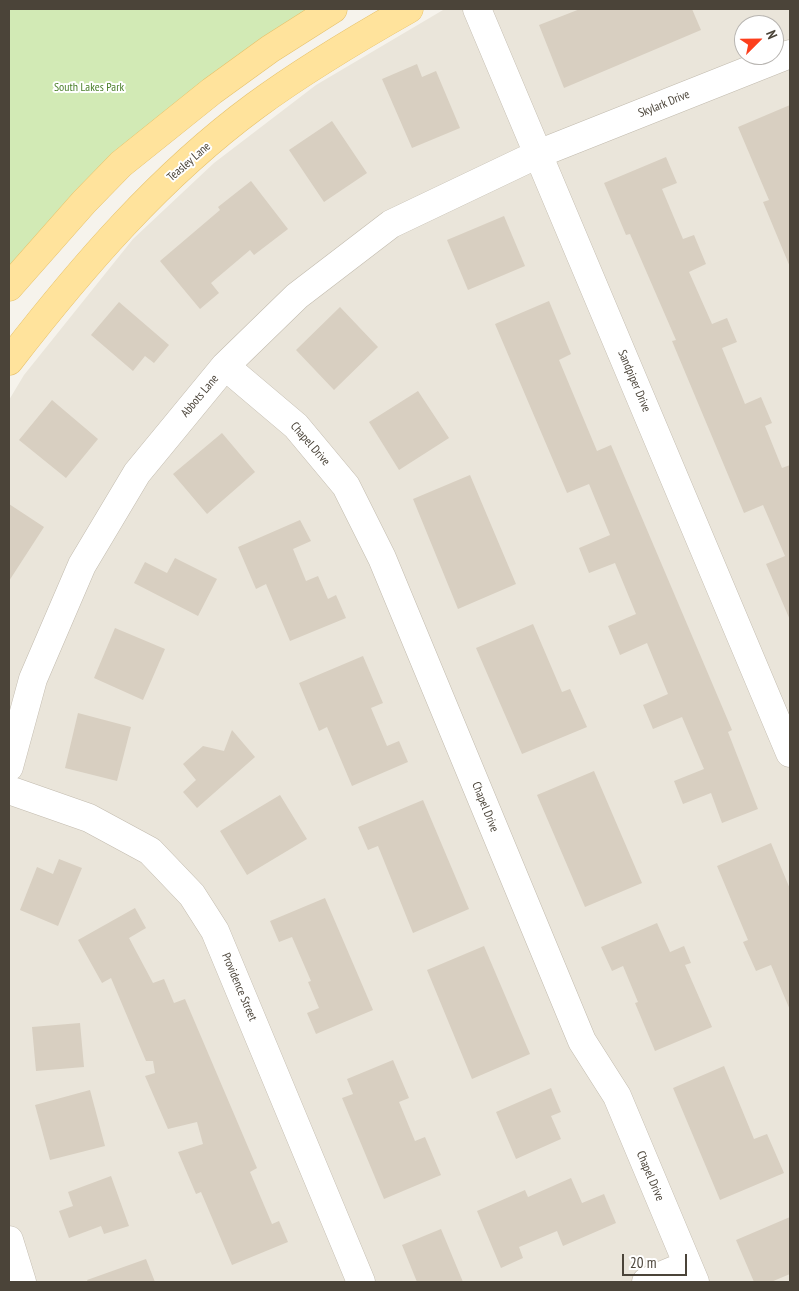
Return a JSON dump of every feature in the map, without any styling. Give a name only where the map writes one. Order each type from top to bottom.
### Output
[{"type":"main road","points":[[9,287],[84,202],[121,164],[220,85],[270,49],[332,9]]},
{"type":"main road","name":"Teasley Lane","points":[[9,361],[50,308],[156,191],[188,161],[255,106],[347,44],[409,9]]},
{"type":"street","name":"Sandpiper Drive","points":[[477,9],[790,753]]},
{"type":"street","name":"Skylark Drive","points":[[538,154],[790,54]]},
{"type":"street","name":"Abbots Lane","points":[[9,766],[33,679],[82,565],[137,473],[225,366],[297,296],[391,224],[538,154]]},
{"type":"street","name":"Chapel Drive","points":[[225,366],[296,426],[346,486],[382,558],[582,1042],[617,1096],[691,1274]]},
{"type":"street","name":"Providence Street","points":[[9,790],[89,818],[150,851],[192,895],[215,931],[361,1282]]},
{"type":"street","points":[[9,1240],[22,1282]]},
{"type":"street","points":[[646,1282],[691,1274]]},
{"type":"shaded area","points":[[790,9],[790,1282],[9,1282],[9,400],[24,375],[133,239],[214,163],[316,85],[443,10]]},
{"type":"green space","name":"South Lakes Park","points":[[9,9],[342,9],[121,164],[9,289]]},
{"type":"building","points":[[580,9],[692,9],[701,30],[564,88],[539,25]]},
{"type":"building","points":[[417,64],[422,77],[436,71],[460,128],[412,148],[382,79]]},
{"type":"building","points":[[790,105],[790,267],[763,202],[769,200],[738,127]]},
{"type":"building","points":[[332,121],[367,173],[324,202],[289,150]]},
{"type":"building","points":[[666,157],[677,183],[662,189],[683,239],[694,235],[706,264],[689,272],[712,324],[727,318],[737,342],[722,348],[745,404],[761,397],[772,423],[765,426],[782,468],[790,465],[790,620],[766,564],[785,556],[763,505],[744,513],[672,341],[676,340],[630,234],[626,235],[604,183]]},
{"type":"building","points":[[251,181],[288,229],[254,255],[250,250],[211,283],[219,293],[200,309],[160,261],[220,210],[218,207]]},
{"type":"building","points":[[504,216],[525,266],[468,290],[447,240]]},
{"type":"building","points":[[549,301],[571,354],[559,360],[597,451],[611,445],[732,730],[728,732],[758,809],[722,823],[711,793],[683,804],[674,781],[704,769],[682,717],[653,729],[643,705],[668,694],[647,643],[620,655],[608,626],[636,614],[615,563],[589,573],[579,548],[610,535],[589,484],[567,493],[495,324]]},
{"type":"building","points":[[119,302],[169,345],[154,363],[145,356],[133,371],[91,335]]},
{"type":"building","points":[[340,307],[378,347],[334,390],[296,350]]},
{"type":"building","points":[[418,391],[449,438],[399,470],[369,422]]},
{"type":"building","points":[[52,400],[98,439],[66,478],[19,440]]},
{"type":"building","points":[[222,433],[255,472],[207,514],[173,474]]},
{"type":"building","points":[[470,475],[516,584],[458,609],[413,499]]},
{"type":"building","points":[[9,504],[44,527],[9,581]]},
{"type":"building","points":[[300,520],[311,541],[293,549],[306,581],[318,576],[328,599],[336,595],[346,618],[290,641],[266,584],[256,589],[238,547]]},
{"type":"building","points":[[175,558],[217,579],[198,616],[134,583],[145,562],[167,573]]},
{"type":"building","points":[[533,624],[562,692],[570,689],[587,727],[522,754],[476,648]]},
{"type":"building","points":[[115,628],[165,649],[143,700],[94,678]]},
{"type":"building","points":[[363,656],[383,703],[371,708],[387,746],[399,741],[408,762],[352,786],[327,727],[319,731],[299,683]]},
{"type":"building","points":[[78,713],[131,727],[117,781],[65,768]]},
{"type":"building","points":[[232,730],[255,757],[197,808],[183,792],[196,780],[183,764],[203,746],[224,751]]},
{"type":"building","points":[[594,771],[642,883],[585,907],[537,795]]},
{"type":"building","points":[[280,795],[307,839],[247,875],[220,831]]},
{"type":"building","points":[[423,800],[469,909],[413,933],[378,846],[368,850],[358,827]]},
{"type":"building","points":[[771,843],[790,889],[790,1010],[771,965],[756,971],[743,942],[748,940],[717,866]]},
{"type":"building","points":[[59,859],[82,868],[58,926],[20,910],[37,867],[53,874]]},
{"type":"building","points":[[325,898],[373,1010],[316,1034],[307,1013],[319,1008],[308,982],[311,981],[292,937],[279,942],[270,921]]},
{"type":"building","points":[[135,908],[146,928],[129,938],[153,983],[164,979],[174,1003],[185,999],[257,1168],[250,1172],[272,1224],[279,1221],[288,1242],[232,1265],[201,1192],[196,1194],[178,1152],[203,1144],[197,1122],[168,1129],[145,1076],[155,1073],[153,1061],[146,1061],[111,978],[102,983],[78,940]]},
{"type":"building","points":[[657,923],[670,952],[684,946],[691,963],[685,965],[712,1027],[655,1051],[635,1003],[638,1002],[623,966],[612,971],[601,947]]},
{"type":"building","points":[[484,946],[530,1054],[472,1079],[427,970]]},
{"type":"building","points":[[80,1023],[84,1067],[36,1071],[32,1027]]},
{"type":"building","points":[[393,1060],[409,1098],[399,1102],[415,1141],[425,1137],[441,1175],[384,1199],[342,1098],[353,1094],[347,1079]]},
{"type":"building","points":[[724,1066],[754,1139],[767,1134],[784,1173],[720,1200],[673,1088]]},
{"type":"building","points":[[551,1088],[561,1112],[551,1116],[561,1139],[516,1159],[496,1112]]},
{"type":"building","points":[[90,1090],[105,1146],[50,1160],[35,1105]]},
{"type":"building","points":[[111,1176],[129,1226],[104,1234],[101,1226],[69,1238],[59,1211],[73,1206],[68,1192]]},
{"type":"building","points":[[571,1178],[582,1203],[604,1194],[616,1223],[563,1246],[557,1231],[519,1247],[523,1258],[501,1268],[477,1211],[525,1190],[528,1197]]},
{"type":"building","points":[[790,1217],[790,1274],[771,1282],[754,1282],[736,1240]]},
{"type":"building","points":[[441,1229],[463,1282],[417,1282],[402,1245]]},
{"type":"building","points":[[146,1259],[155,1282],[88,1282],[87,1280]]}]
